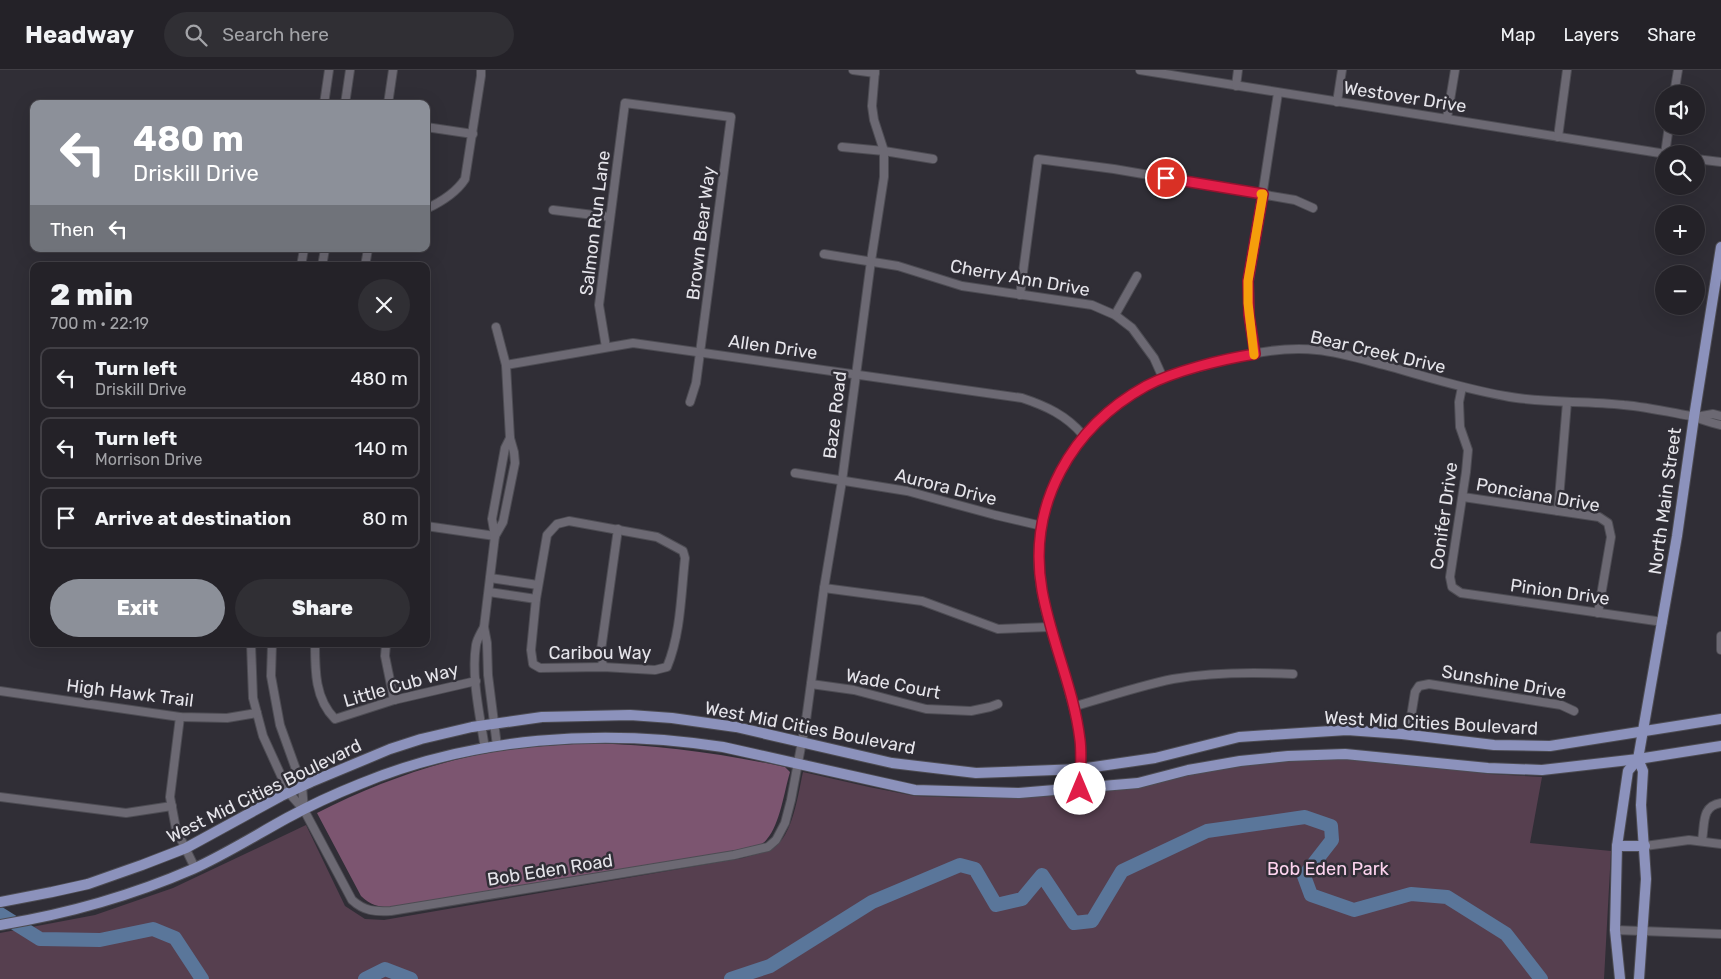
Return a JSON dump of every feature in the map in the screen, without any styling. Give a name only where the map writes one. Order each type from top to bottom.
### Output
[{"type":"main road","name":"North Main Street","points":[[1620,979],[1615,930],[1617,846],[1628,771],[1638,759],[1643,732],[1677,536],[1721,247]]},
{"type":"main road","name":"West Mid Cities Boulevard","points":[[0,902],[88,884],[186,848],[302,786],[342,768],[405,744],[482,726],[542,717],[630,715],[672,718],[728,726],[892,763],[976,773],[1080,769],[1155,758],[1239,737],[1347,730],[1494,745],[1550,746],[1721,719]]},
{"type":"main road","name":"West Mid Cities Boulevard","points":[[0,925],[75,910],[115,899],[195,868],[304,810],[360,784],[405,767],[497,746],[543,740],[591,737],[644,738],[695,743],[723,747],[915,790],[1018,793],[1138,783],[1196,768],[1288,756],[1345,754],[1488,768],[1542,770],[1638,759],[1721,746]]},
{"type":"main road","name":"North Main Street","points":[[1638,759],[1643,771],[1641,805],[1646,879],[1639,979]]},
{"type":"main road","points":[[1617,846],[1645,846]]},
{"type":"street","points":[[325,100],[329,70]]},
{"type":"street","points":[[346,100],[350,70]]},
{"type":"street","points":[[389,100],[393,70]]},
{"type":"street","points":[[430,206],[459,188],[466,179],[481,76],[480,70]]},
{"type":"street","points":[[853,70],[875,72]]},
{"type":"street","name":"Westover Drive","points":[[1140,70],[1655,152]]},
{"type":"street","points":[[1236,86],[1238,70]]},
{"type":"street","points":[[1337,102],[1342,70]]},
{"type":"street","points":[[1447,118],[1455,70]]},
{"type":"street","points":[[1558,137],[1567,70]]},
{"type":"street","points":[[1676,85],[1678,70]]},
{"type":"street","name":"Baze Road","points":[[798,764],[842,481],[855,374],[884,177],[884,151],[874,120],[872,106],[875,72]]},
{"type":"street","points":[[1255,354],[1250,326],[1248,281],[1278,92]]},
{"type":"street","name":"Brown Bear Way","points":[[624,104],[731,117],[696,383],[690,402]]},
{"type":"street","name":"Salmon Run Lane","points":[[606,347],[599,304],[624,104]]},
{"type":"street","points":[[430,128],[473,134]]},
{"type":"street","points":[[842,147],[884,151],[932,159]]},
{"type":"street","points":[[1020,295],[1038,159],[1114,169],[1263,194],[1295,200],[1313,208]]},
{"type":"street","points":[[1705,159],[1721,162]]},
{"type":"street","points":[[553,210],[610,217]]},
{"type":"street","name":"Cherry Ann Drive","points":[[824,254],[898,266],[962,286],[1092,305],[1115,315],[1132,328],[1146,345],[1163,378]]},
{"type":"street","points":[[1115,315],[1137,276]]},
{"type":"street","points":[[495,536],[503,522],[515,463],[510,438],[506,364],[496,326]]},
{"type":"street","name":"Allen Drive","points":[[506,364],[633,343],[1022,398],[1046,406],[1062,415],[1075,425],[1083,435]]},
{"type":"street","name":"Bear Creek Drive","points":[[1080,789],[1080,740],[1050,627],[1040,573],[1039,546],[1042,526],[1054,483],[1066,460],[1083,435],[1123,401],[1146,386],[1163,378],[1223,360],[1296,348],[1321,350],[1369,361],[1462,387],[1506,397],[1628,405],[1694,417],[1721,425]]},
{"type":"street","name":"Conifer Drive","points":[[1454,589],[1450,577],[1468,450],[1460,427],[1459,402],[1462,387]]},
{"type":"street","points":[[1558,510],[1567,402]]},
{"type":"street","name":"Bear Creek Drive","points":[[1694,417],[1713,414],[1721,416]]},
{"type":"street","points":[[497,746],[484,627],[495,536],[492,519],[504,453],[510,438]]},
{"type":"street","name":"Aurora Drive","points":[[795,473],[907,491],[1042,526]]},
{"type":"street","name":"Ponciana Drive","points":[[1462,497],[1599,517],[1608,523],[1611,537],[1598,613]]},
{"type":"street","points":[[488,592],[536,599],[547,535],[557,524],[569,521],[618,529],[601,650],[603,667]]},
{"type":"street","points":[[430,527],[495,536]]},
{"type":"street","name":"Caribou Way","points":[[536,599],[531,650],[533,664],[540,668],[603,667],[655,670],[667,667],[676,636],[685,558],[683,551],[657,537],[618,529]]},
{"type":"street","points":[[490,578],[538,585]]},
{"type":"street","points":[[824,588],[922,601],[998,629],[1050,627]]},
{"type":"street","name":"Pinion Drive","points":[[1454,589],[1461,593],[1662,622]]},
{"type":"street","points":[[484,627],[476,643],[476,681],[485,749]]},
{"type":"street","points":[[1721,636],[1721,650]]},
{"type":"street","points":[[251,647],[253,698],[263,736],[289,793],[304,810]]},
{"type":"street","points":[[272,647],[271,676],[280,724],[302,786],[304,810]]},
{"type":"street","name":"Little Cub Way","points":[[315,647],[319,692],[326,710],[335,719],[394,700],[476,681]]},
{"type":"street","points":[[386,647],[394,700]]},
{"type":"street","points":[[1072,707],[1174,679],[1224,673],[1262,672],[1293,674]]},
{"type":"street","name":"Wade Court","points":[[811,684],[854,690],[926,708],[971,711],[998,704]]},
{"type":"street","name":"Sunshine Drive","points":[[1408,735],[1415,692],[1419,686],[1429,684],[1561,705],[1574,711]]},
{"type":"street","name":"High Hawk Trail","points":[[0,691],[180,717],[227,718],[258,713]]},
{"type":"street","points":[[180,717],[170,798],[176,829],[195,868]]},
{"type":"street","name":"Bob Eden Road","points":[[304,810],[352,900],[368,910],[391,912],[700,861],[768,847],[776,840],[785,823],[798,764]]},
{"type":"street","points":[[0,797],[126,813],[172,806]]},
{"type":"street","points":[[1702,840],[1707,810],[1712,805],[1721,803]]},
{"type":"street","points":[[1645,846],[1689,840],[1702,840],[1721,844]]},
{"type":"street","points":[[1615,930],[1721,934]]},
{"type":"green space","name":"Bob Eden Park","points":[[1345,758],[1401,762],[1489,774],[1542,777],[1530,843],[1611,851],[1604,979],[0,979],[0,933],[95,915],[173,888],[306,825],[345,906],[365,919],[384,920],[763,853],[780,842],[790,824],[797,803],[803,772],[915,796],[1018,798],[1080,794],[1144,785],[1241,764],[1288,759]]},
{"type":"shaded area","points":[[590,743],[688,750],[785,767],[790,772],[775,825],[765,841],[747,850],[398,907],[387,907],[374,905],[361,896],[317,813],[383,783],[429,767],[475,755],[511,749]]},
{"type":"waterway","points":[[731,979],[770,966],[872,902],[960,865],[975,869],[996,905],[1022,899],[1042,875],[1074,923],[1092,921],[1122,871],[1207,831],[1305,817],[1331,826],[1332,840],[1304,876],[1311,895],[1354,910],[1411,894],[1447,897],[1506,934],[1541,979]]},
{"type":"waterway","points":[[0,914],[40,939],[100,940],[153,929],[175,938],[202,979]]},
{"type":"waterway","points":[[365,979],[385,969],[411,979]]},
{"type":"slow traffic","points":[[1254,355],[1248,303],[1248,281],[1263,194],[1261,194]]},
{"type":"route","points":[[1080,789],[1080,740],[1070,693],[1050,627],[1040,573],[1040,536],[1045,510],[1054,483],[1066,460],[1083,435],[1123,401],[1146,386],[1163,378],[1223,360],[1255,354],[1250,326],[1248,281],[1263,194],[1166,178]]}]
